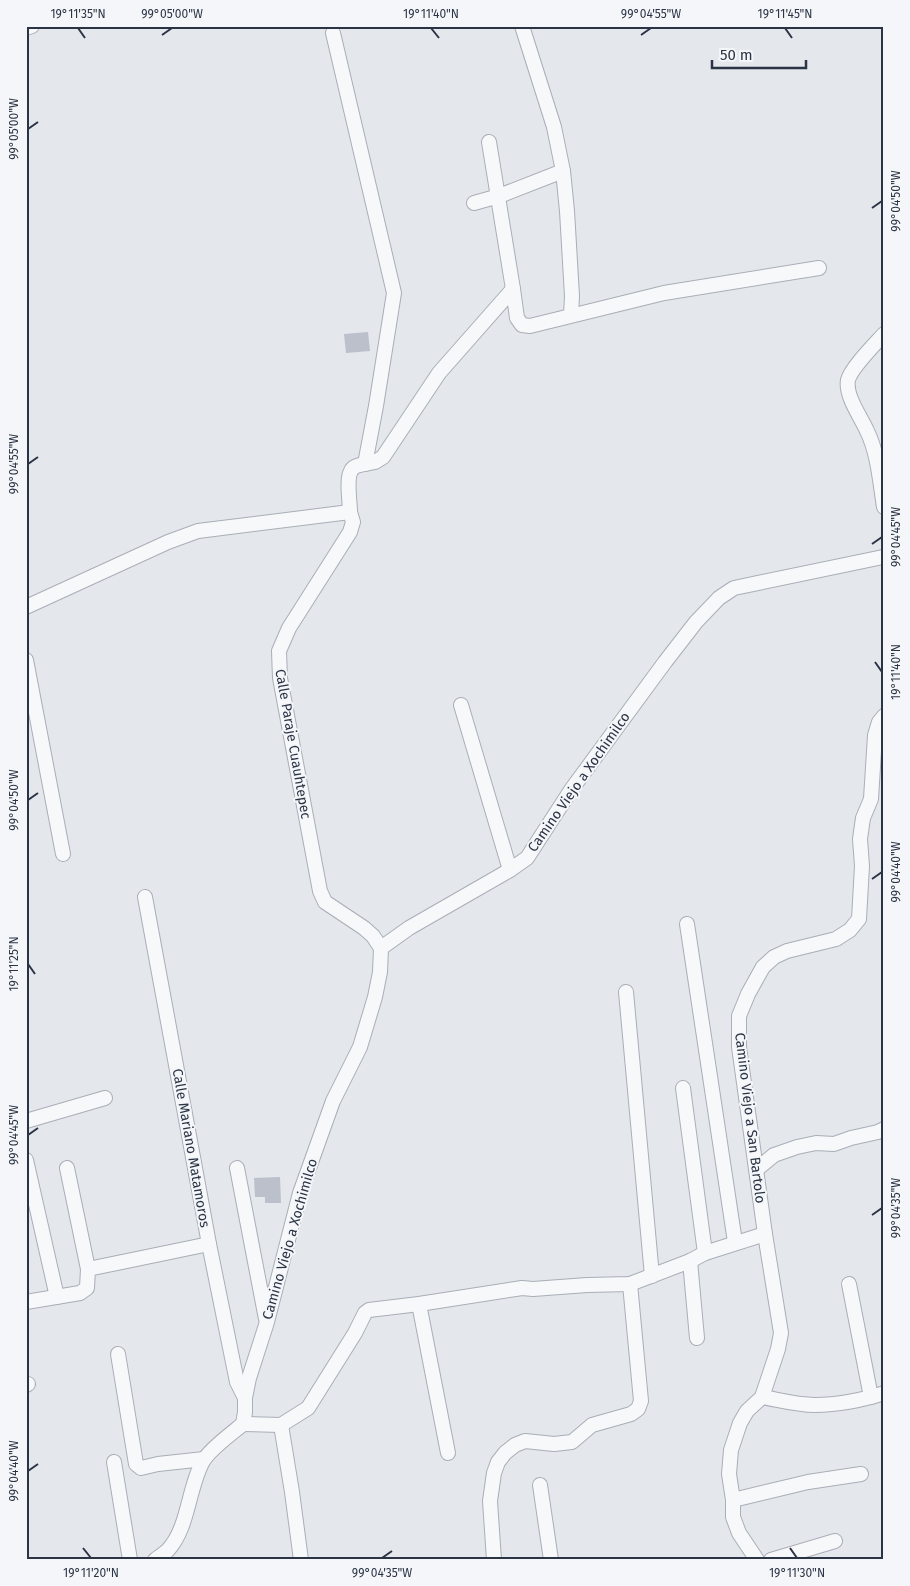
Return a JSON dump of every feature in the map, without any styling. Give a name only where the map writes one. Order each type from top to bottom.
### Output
[{"type":"street","points":[[26,28],[32,26]]},
{"type":"street","points":[[522,26],[554,127],[563,171],[572,296],[571,315]]},
{"type":"street","points":[[333,32],[394,293],[365,464],[375,462],[383,457],[439,373],[513,289]]},
{"type":"street","points":[[490,142],[517,318],[522,325],[530,326],[664,293],[819,268]]},
{"type":"street","points":[[474,202],[499,196],[563,171]]},
{"type":"street","points":[[884,334],[855,367],[848,380],[852,401],[872,444],[884,507]]},
{"type":"street","name":"Calle Paraje Cuauhtepec","points":[[365,464],[351,470],[349,478],[350,512],[353,522],[350,532],[290,628],[279,652],[280,678],[320,891],[325,902],[364,928],[382,948]]},
{"type":"street","points":[[26,607],[168,542],[198,531],[350,512]]},
{"type":"street","name":"Camino Viejo a Xochimilco","points":[[243,1424],[249,1378],[267,1322],[300,1193],[333,1101],[360,1047],[375,997],[382,948],[409,928],[510,870],[527,858],[571,790],[610,736],[686,635],[719,598],[734,588],[884,558]]},
{"type":"street","points":[[26,660],[63,854]]},
{"type":"street","points":[[460,704],[510,870]]},
{"type":"street","name":"Camino Viejo a San Bartolo","points":[[765,1234],[739,1047],[739,1016],[748,994],[763,967],[774,958],[787,951],[836,939],[850,930],[859,919],[862,866],[860,839],[863,818],[871,798],[875,734],[878,722],[884,716]]},
{"type":"street","name":"Calle Mariano Matamoros","points":[[145,897],[209,1244],[237,1382],[245,1398]]},
{"type":"street","points":[[687,924],[735,1242]]},
{"type":"street","points":[[626,992],[652,1276]]},
{"type":"street","points":[[683,1088],[705,1253]]},
{"type":"street","points":[[26,1120],[105,1098]]},
{"type":"street","points":[[757,1170],[774,1155],[797,1147],[816,1143],[834,1144],[884,1129]]},
{"type":"street","points":[[26,1160],[58,1297]]},
{"type":"street","points":[[26,1302],[80,1293],[87,1288],[88,1268],[67,1168]]},
{"type":"street","points":[[236,1168],[267,1322]]},
{"type":"street","points":[[155,1560],[167,1551],[176,1539],[192,1488],[204,1459],[224,1439],[243,1424],[281,1425],[308,1408],[355,1333],[364,1313],[369,1310],[522,1288],[630,1284],[690,1262],[705,1253],[765,1234],[781,1333],[778,1349],[762,1396],[747,1412],[740,1424],[731,1450],[729,1474],[733,1500],[732,1517],[743,1540],[757,1560]]},
{"type":"street","points":[[88,1268],[209,1244]]},
{"type":"street","points":[[690,1262],[697,1338]]},
{"type":"street","points":[[494,1560],[490,1502],[494,1473],[504,1453],[525,1441],[554,1444],[572,1442],[592,1425],[631,1414],[638,1409],[641,1401],[630,1284]]},
{"type":"street","points":[[762,1396],[799,1404],[816,1405],[878,1395],[849,1284]]},
{"type":"street","points":[[419,1304],[448,1453]]},
{"type":"street","points":[[118,1354],[136,1464],[141,1468],[158,1464],[204,1459]]},
{"type":"street","points":[[281,1425],[301,1560]]},
{"type":"street","points":[[114,1462],[130,1560]]},
{"type":"street","points":[[733,1500],[808,1482],[861,1474]]},
{"type":"street","points":[[540,1485],[551,1560]]},
{"type":"street","points":[[771,1560],[835,1541]]},
{"type":"building","points":[[368,332],[370,351],[346,353],[344,334]]},
{"type":"building","points":[[280,1177],[281,1203],[265,1203],[265,1197],[255,1197],[254,1178]]}]
